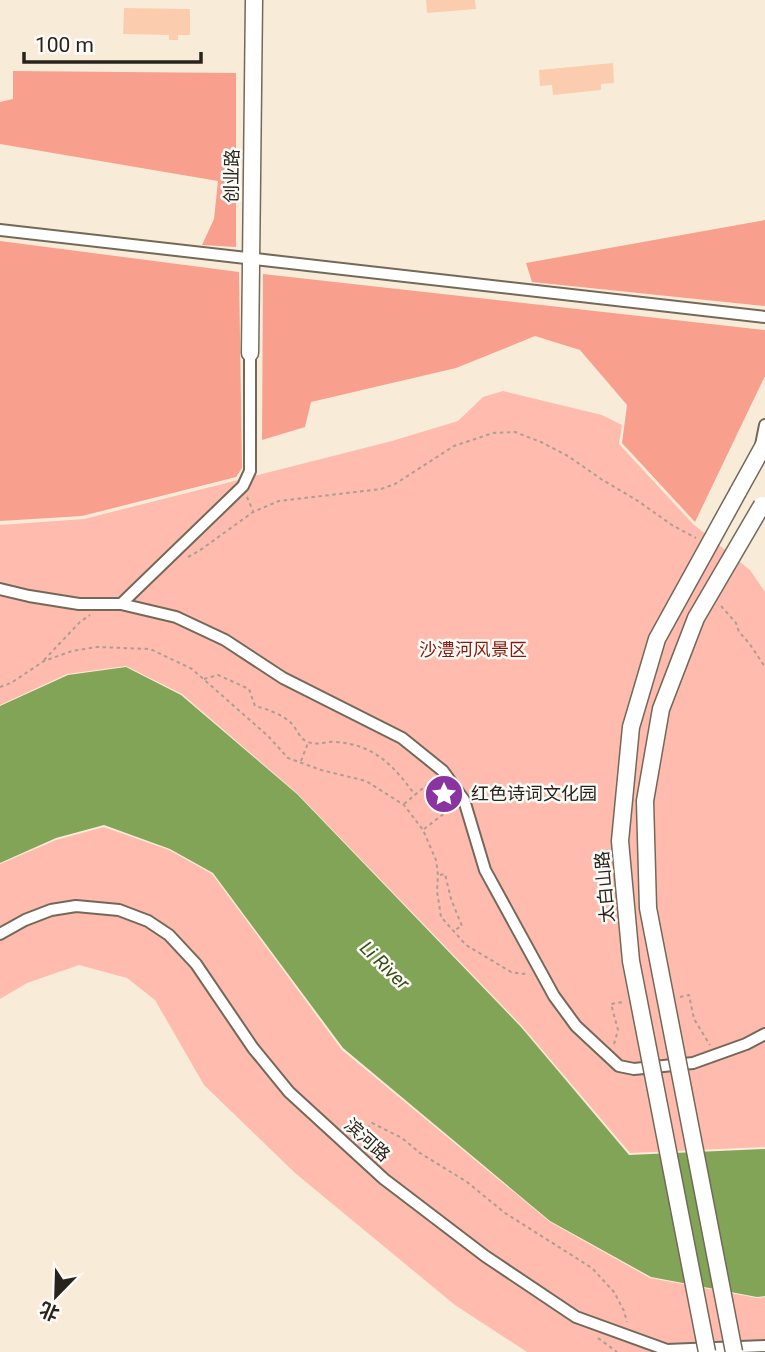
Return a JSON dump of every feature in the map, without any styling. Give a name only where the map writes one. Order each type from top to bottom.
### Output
[{"type":"main road","name":"创业路","points":[[250,353],[254,0]]},
{"type":"main road","name":"太白山路","points":[[707,1352],[631,961],[620,841],[631,727],[657,639],[762,448]]},
{"type":"main road","points":[[734,1352],[648,908],[645,801],[661,709],[696,618],[763,502]]},
{"type":"street","points":[[0,230],[765,317]]},
{"type":"street","points":[[121,604],[243,486],[250,471],[250,353]]},
{"type":"street","points":[[762,448],[765,425]]},
{"type":"street","points":[[0,589],[79,604],[121,604],[176,617],[225,640],[283,678],[402,738],[443,771],[464,800],[485,870],[554,996],[576,1026],[619,1066],[634,1069],[693,1063],[746,1044],[765,1034]]},
{"type":"street","name":"滨河路","points":[[0,934],[51,910],[76,906],[119,910],[149,921],[169,935],[196,964],[253,1048],[289,1092],[384,1179],[485,1256],[576,1317],[667,1350],[765,1346]]},
{"type":"path","points":[[165,562],[175,562],[199,551],[253,512],[279,501],[381,489],[395,484],[454,446],[493,433],[515,432],[568,456],[672,525],[709,545]]},
{"type":"path","points":[[243,486],[253,512]]},
{"type":"path","points":[[710,594],[736,623],[739,632],[765,667]]},
{"type":"path","points":[[44,661],[80,622],[106,604]]},
{"type":"path","points":[[0,687],[44,661],[72,651],[97,647],[150,649],[192,669],[268,736],[288,758],[321,770],[366,781],[404,805],[423,830],[436,860],[441,917],[466,945],[512,972],[523,974],[539,969]]},
{"type":"path","points":[[204,680],[218,675],[250,689],[255,706],[269,710],[290,722],[304,741],[315,744],[335,741],[376,753],[399,774],[415,795]]},
{"type":"path","points":[[300,762],[308,742]]},
{"type":"path","points":[[404,805],[430,781]]},
{"type":"path","points":[[423,830],[451,808]]},
{"type":"path","points":[[439,875],[445,874],[451,899],[463,926],[453,931]]},
{"type":"path","points":[[689,995],[694,1019],[714,1056]]},
{"type":"path","points":[[610,1058],[618,1031],[611,1004]]},
{"type":"path","points":[[349,1148],[372,1124],[402,1138],[420,1153],[467,1182],[505,1213],[592,1268],[614,1292],[624,1311],[627,1334]]},
{"type":"green space","name":"沙澧河风景区","points":[[503,391],[602,415],[622,425],[619,444],[693,524],[750,570],[765,592],[765,1147],[630,1153],[522,1026],[297,793],[182,694],[126,666],[67,674],[0,705],[0,525],[84,519],[392,441],[458,421],[483,397]]},
{"type":"green space","points":[[104,827],[169,850],[212,874],[342,1050],[550,1222],[650,1278],[757,1298],[765,1297],[765,1352],[527,1352],[455,1305],[295,1173],[204,1085],[155,1000],[127,978],[79,965],[27,983],[0,999],[0,864],[56,840]]},
{"type":"shaded area","points":[[13,71],[236,73],[236,247],[202,245],[214,219],[218,181],[0,144],[0,102],[13,99]]},
{"type":"shaded area","points":[[765,220],[765,306],[532,282],[526,263]]},
{"type":"shaded area","points":[[0,241],[239,272],[242,468],[236,477],[82,516],[0,521]]},
{"type":"shaded area","points":[[263,274],[765,330],[765,376],[695,522],[622,443],[627,405],[580,350],[535,336],[456,368],[311,402],[305,427],[262,440]]},
{"type":"water","name":"Li River","points":[[126,667],[181,695],[297,794],[521,1027],[629,1155],[765,1149],[765,1296],[757,1297],[651,1277],[550,1221],[343,1048],[213,873],[170,849],[104,825],[56,838],[0,863],[0,706],[68,675]]},
{"type":"building","points":[[426,0],[475,0],[476,9],[427,13]]},
{"type":"building","points":[[124,8],[190,9],[190,35],[178,35],[178,40],[169,40],[169,35],[123,34]]},
{"type":"building","points":[[613,63],[614,83],[601,84],[601,90],[553,95],[552,85],[540,86],[539,70]]},
{"type":"place","name":"红色诗词文化园","points":[[444,794]]}]
